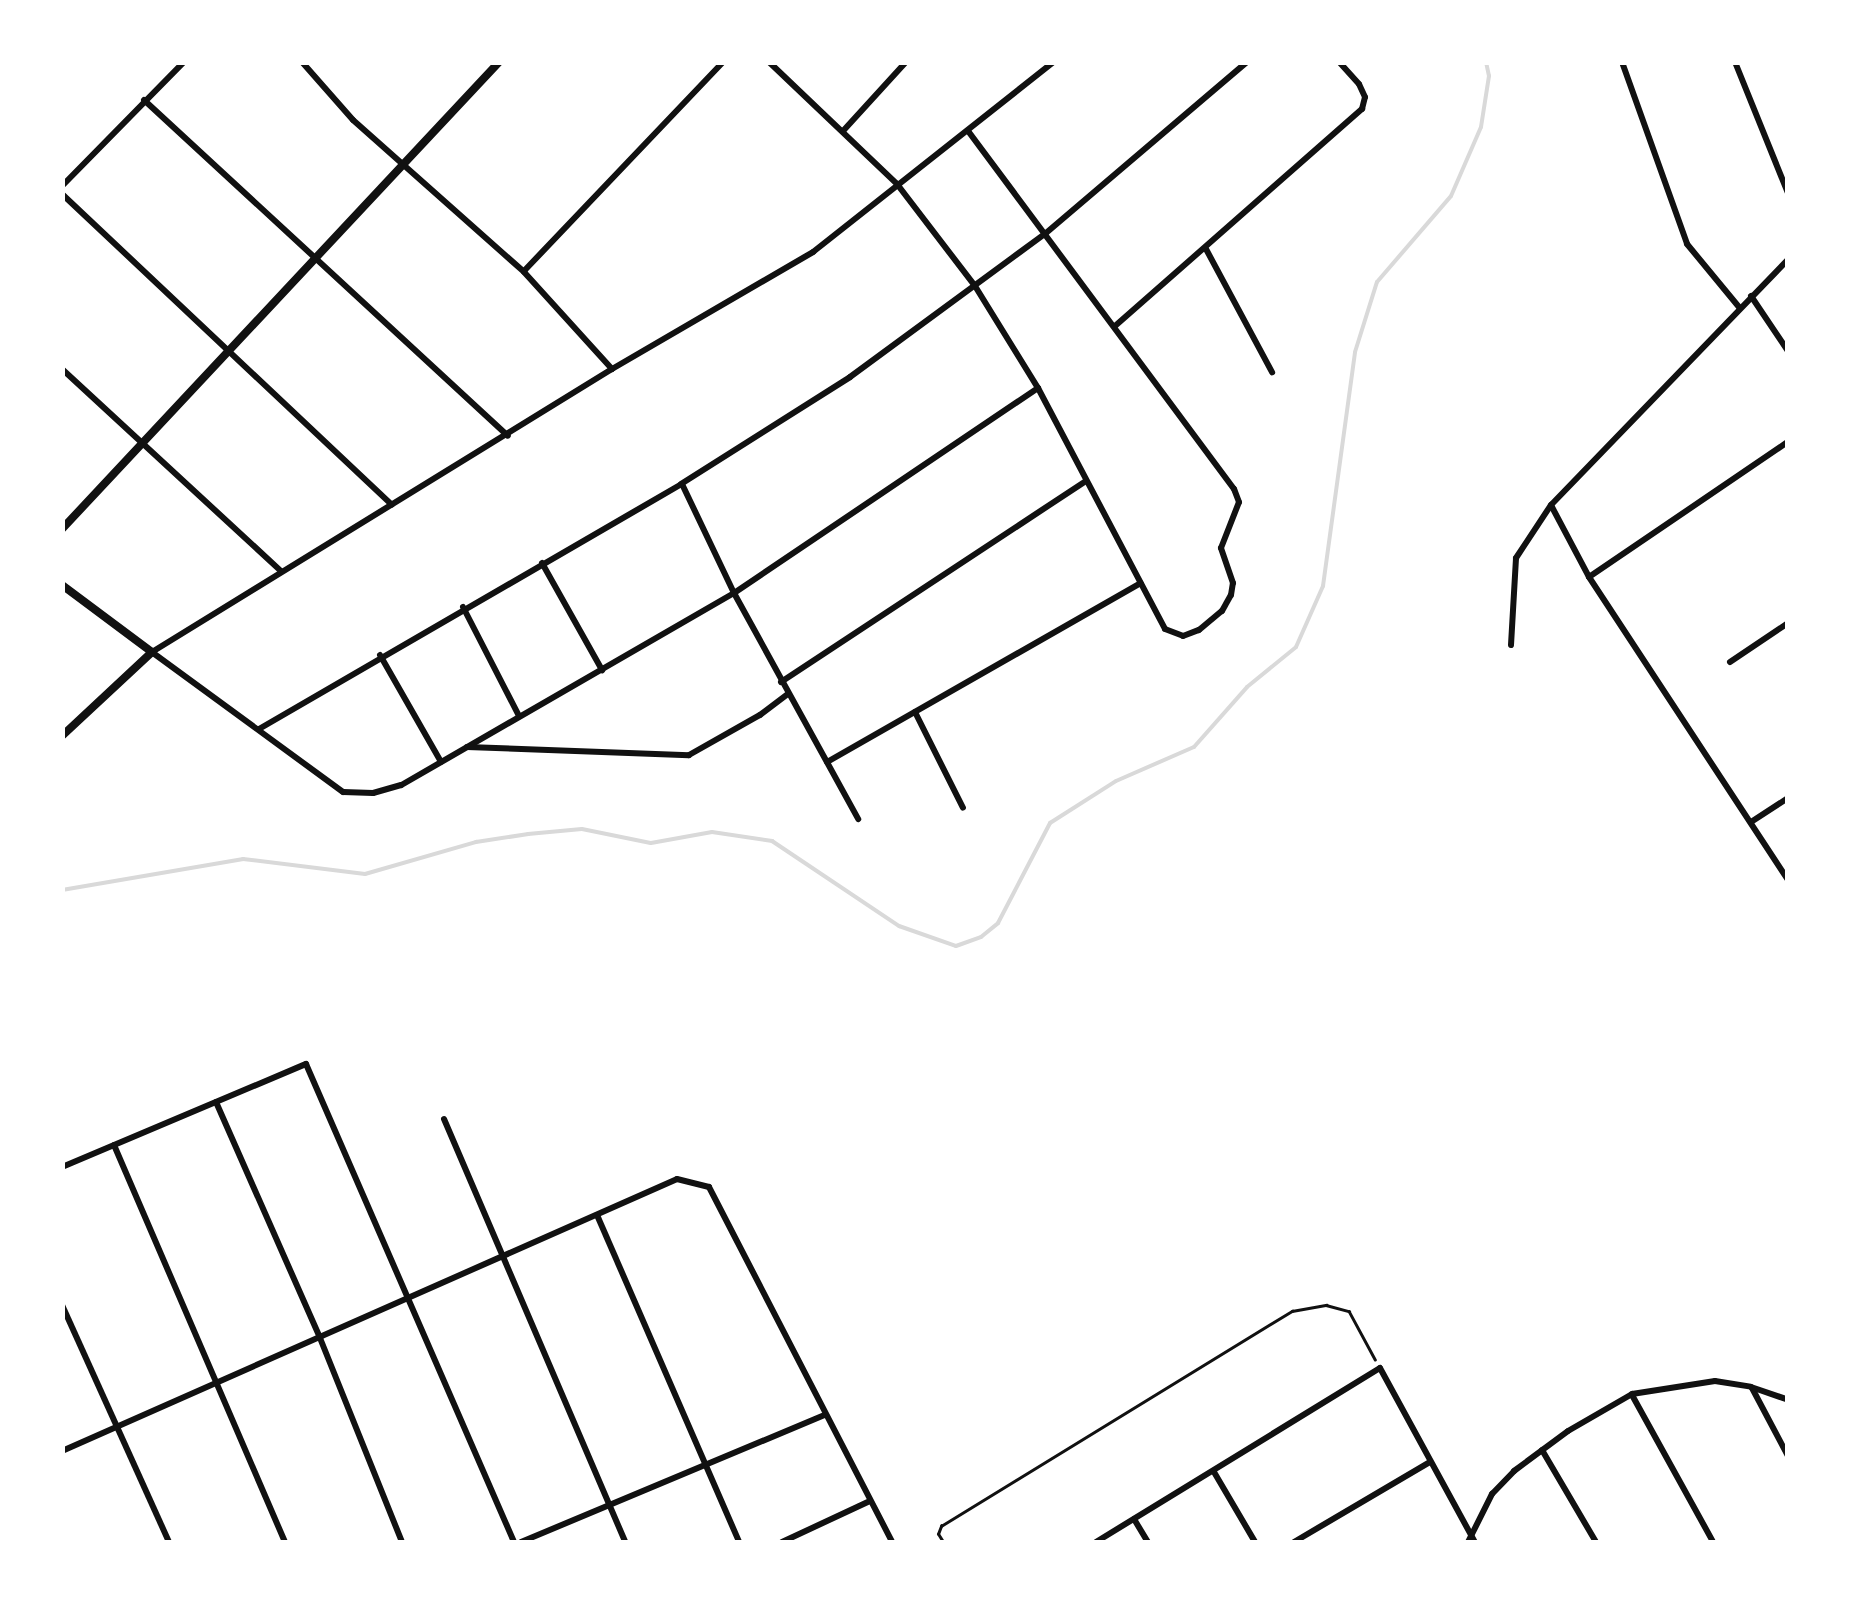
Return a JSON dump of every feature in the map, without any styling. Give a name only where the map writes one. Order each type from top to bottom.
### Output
[{"type":"street","points":[[62,186],[184,62]]},
{"type":"street","points":[[302,62],[403,164],[524,272],[612,369]]},
{"type":"street","points":[[308,71],[315,62]]},
{"type":"street","points":[[62,530],[498,62]]},
{"type":"street","points":[[524,272],[723,62]]},
{"type":"street","points":[[769,62],[897,184],[976,286],[1038,388],[1084,482],[1165,629],[1183,636],[1222,611],[1232,583],[1221,548],[1239,502],[1234,489],[968,131]]},
{"type":"street","points":[[843,131],[906,62]]},
{"type":"street","points":[[62,736],[152,652],[612,369],[812,252],[1054,62]]},
{"type":"street","points":[[259,729],[380,655],[681,484],[850,377],[1046,233],[1246,62]]},
{"type":"street","points":[[1115,326],[1362,109],[1365,97],[1360,84],[1339,62]]},
{"type":"street","points":[[1622,62],[1688,244],[1739,307]]},
{"type":"street","points":[[1735,62],[1788,193]]},
{"type":"street","points":[[144,100],[508,436]]},
{"type":"street","points":[[62,194],[392,505]]},
{"type":"street","points":[[1206,248],[1272,372]]},
{"type":"street","points":[[1511,645],[1516,558],[1551,506],[1788,260]]},
{"type":"street","points":[[1752,296],[1788,351]]},
{"type":"street","points":[[62,369],[281,571]]},
{"type":"street","points":[[62,585],[327,782],[343,792],[374,793],[401,785],[734,593],[1038,388]]},
{"type":"street","points":[[1589,576],[1788,442]]},
{"type":"street","points":[[782,682],[1084,482]]},
{"type":"street","points":[[681,484],[734,593],[858,819]]},
{"type":"street","points":[[1551,506],[1589,576],[1788,880]]},
{"type":"street","points":[[542,563],[602,670]]},
{"type":"street","points":[[827,762],[1141,584]]},
{"type":"street","points":[[463,607],[519,716]]},
{"type":"street","points":[[1730,662],[1788,623]]},
{"type":"street","points":[[380,655],[441,762]]},
{"type":"street","points":[[466,747],[689,754],[760,716],[788,694]]},
{"type":"street","points":[[916,712],[963,808]]},
{"type":"street","points":[[1752,822],[1788,798]]},
{"type":"street","points":[[62,1167],[306,1064],[514,1542]]},
{"type":"street","points":[[216,1102],[320,1338],[402,1542]]},
{"type":"street","points":[[444,1119],[625,1542]]},
{"type":"street","points":[[114,1145],[286,1542]]},
{"type":"street","points":[[62,1451],[678,1180],[709,1187],[892,1542]]},
{"type":"street","points":[[598,1215],[739,1542]]},
{"type":"street","points":[[62,1305],[170,1542]]},
{"type":"street","points":[[1096,1542],[1380,1368],[1472,1542]]},
{"type":"street","points":[[1472,1542],[1492,1494],[1542,1450],[1632,1394],[1714,1381],[1751,1386],[1788,1400]]},
{"type":"street","points":[[1751,1386],[1788,1456]]},
{"type":"street","points":[[1632,1394],[1713,1542]]},
{"type":"street","points":[[522,1542],[824,1415]]},
{"type":"street","points":[[1542,1450],[1596,1542]]},
{"type":"street","points":[[1294,1542],[1430,1462]]},
{"type":"street","points":[[1214,1472],[1255,1542]]},
{"type":"street","points":[[782,1542],[870,1501]]},
{"type":"street","points":[[1134,1520],[1148,1542]]},
{"type":"path","points":[[943,1542],[939,1529],[1292,1310],[1326,1305],[1348,1311],[1380,1368]]},
{"type":"waterway","points":[[62,890],[243,859],[365,874],[476,842],[528,834],[582,829],[651,843],[712,832],[772,841],[899,926],[956,946],[981,937],[998,923],[1050,823],[1116,781],[1194,747],[1247,687],[1296,647],[1323,586],[1355,352],[1377,282],[1451,196],[1481,127],[1489,76],[1486,62]]}]
